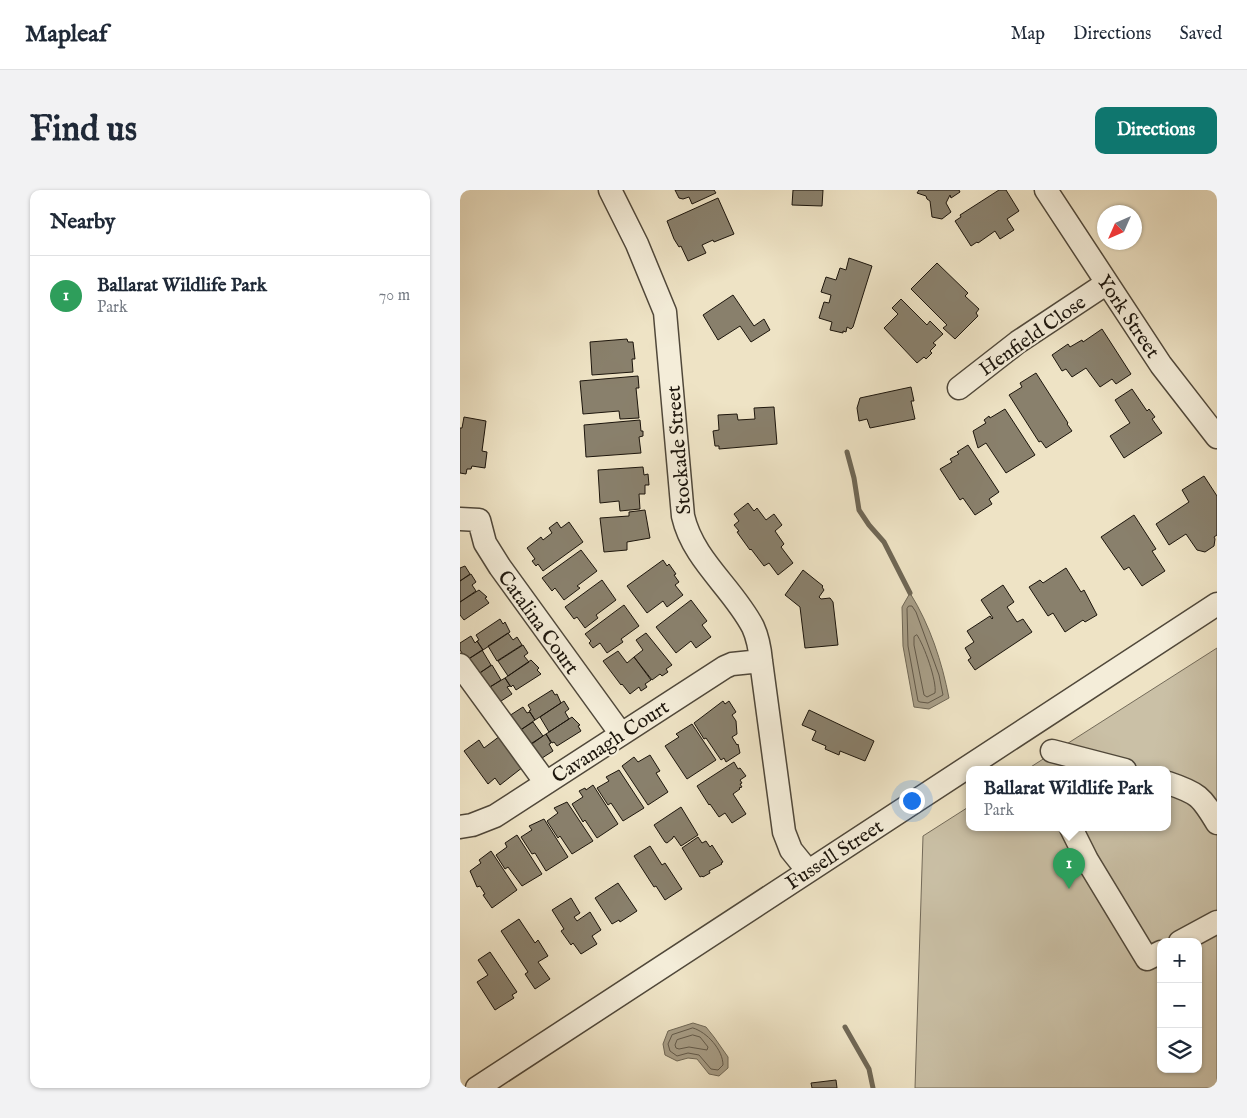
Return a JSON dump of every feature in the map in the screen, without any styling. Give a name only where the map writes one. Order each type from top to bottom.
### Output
[{"type":"street","name":"Stockade Street","points":[[610,190],[636,244],[665,312],[683,516],[686,528],[694,546],[753,628],[757,638],[762,661],[784,832],[791,850],[808,871]]},
{"type":"street","name":"York Street","points":[[1046,190],[1169,377],[1217,437]]},
{"type":"street","name":"Henfield Close","points":[[959,388],[1018,342],[1107,283]]},
{"type":"street","name":"Catalina Court","points":[[460,519],[479,520],[485,542],[494,560],[621,734]]},
{"type":"street","name":"Fussell Street","points":[[969,766],[1217,604]]},
{"type":"street","name":"Cavanagh Court","points":[[460,827],[472,825],[490,818],[725,667],[732,664],[762,661]]},
{"type":"street","points":[[460,664],[546,783]]},
{"type":"street","points":[[1036,722],[1054,761],[1093,766]]},
{"type":"street","name":"Fussell Street","points":[[492,1084],[808,871],[966,768]]},
{"type":"street","points":[[1171,784],[1201,798],[1217,823]]},
{"type":"street","points":[[1072,831],[1087,860],[1147,959],[1157,954]]},
{"type":"street","points":[[1187,938],[1217,922]]},
{"type":"shaded area","points":[[1217,648],[1217,1088],[915,1088],[923,836],[966,809],[966,831],[1171,831],[1171,766],[1032,766]]},
{"type":"water","points":[[910,593],[924,618],[934,644],[949,698],[929,709],[914,707],[903,646],[902,607]]},
{"type":"water","points":[[693,1023],[706,1027],[728,1057],[728,1068],[719,1076],[709,1074],[697,1059],[688,1058],[677,1061],[665,1055],[663,1044],[668,1031]]},
{"type":"building","points":[[675,190],[714,190],[716,193],[692,204],[689,197],[679,198]]},
{"type":"building","points":[[793,190],[823,190],[822,206],[792,205]]},
{"type":"building","points":[[919,190],[959,190],[960,192],[951,198],[950,195],[946,203],[951,212],[942,219],[932,217],[930,201],[926,196],[917,193]]},
{"type":"building","points":[[999,190],[1006,190],[1019,211],[1007,219],[1014,230],[1000,239],[995,231],[971,246],[955,221],[961,217],[960,215]]},
{"type":"building","points":[[718,198],[734,234],[702,245],[706,253],[688,261],[681,246],[679,247],[674,239],[667,221]]},
{"type":"building","points":[[849,258],[872,266],[853,327],[851,329],[847,327],[846,332],[843,331],[843,333],[830,330],[832,322],[819,318],[824,302],[829,303],[831,295],[821,292],[826,277],[836,280],[840,268],[846,270]]},
{"type":"building","points":[[937,263],[968,293],[965,296],[979,309],[976,313],[978,316],[955,339],[943,328],[947,325],[911,289]]},
{"type":"building","points":[[733,295],[754,326],[764,319],[770,330],[751,342],[740,326],[718,340],[703,315]]},
{"type":"building","points":[[901,299],[927,325],[930,321],[943,334],[933,343],[936,345],[930,351],[932,353],[926,359],[924,357],[917,363],[884,328],[898,314],[892,308]]},
{"type":"building","points":[[1102,329],[1131,374],[1116,384],[1112,379],[1100,387],[1086,368],[1072,377],[1066,369],[1062,371],[1052,355],[1068,344],[1070,347],[1082,340],[1083,342]]},
{"type":"building","points":[[627,339],[628,342],[633,342],[635,359],[632,359],[633,372],[592,375],[590,342]]},
{"type":"building","points":[[1036,373],[1072,431],[1046,448],[1041,441],[1039,442],[1009,395],[1022,387],[1020,383]]},
{"type":"building","points":[[638,376],[639,388],[636,388],[639,418],[620,419],[619,411],[583,414],[580,381]]},
{"type":"building","points":[[911,387],[914,401],[911,401],[915,419],[870,428],[867,419],[859,421],[857,408],[860,398]]},
{"type":"building","points":[[1132,389],[1147,411],[1149,409],[1155,417],[1152,419],[1162,433],[1124,458],[1110,436],[1130,423],[1115,400]]},
{"type":"building","points":[[774,407],[777,444],[719,449],[719,446],[715,446],[713,431],[719,430],[718,415],[737,414],[738,420],[755,419],[754,408]]},
{"type":"building","points":[[1005,409],[1035,455],[1006,473],[986,443],[978,448],[973,431],[986,423],[984,420],[989,416],[990,418]]},
{"type":"building","points":[[464,417],[486,421],[482,451],[487,452],[485,468],[472,466],[471,469],[467,469],[466,474],[460,473],[460,428],[462,428]]},
{"type":"building","points":[[640,420],[641,431],[643,431],[643,436],[639,437],[641,453],[586,457],[584,425]]},
{"type":"building","points":[[968,445],[999,492],[989,499],[992,504],[975,515],[963,498],[960,500],[940,469],[952,462],[950,459],[959,454],[957,452]]},
{"type":"building","points":[[643,467],[644,475],[648,474],[649,485],[645,485],[645,494],[639,494],[640,509],[620,511],[619,501],[600,503],[598,470]]},
{"type":"building","points":[[1204,476],[1217,496],[1217,535],[1214,537],[1214,546],[1205,552],[1197,550],[1186,534],[1169,545],[1156,524],[1189,502],[1182,490]]},
{"type":"building","points":[[748,503],[754,511],[757,508],[766,520],[774,514],[782,525],[775,531],[784,544],[781,547],[793,563],[778,575],[769,563],[764,566],[750,550],[734,525],[739,521],[734,514]]},
{"type":"building","points":[[645,510],[650,538],[627,542],[627,550],[604,552],[600,518],[629,516],[629,512]]},
{"type":"building","points":[[1134,515],[1156,549],[1152,551],[1165,571],[1142,586],[1129,567],[1124,570],[1101,537]]},
{"type":"building","points":[[557,522],[561,528],[569,522],[583,542],[543,571],[538,564],[536,566],[532,561],[535,559],[527,548],[541,537],[543,540],[552,533],[549,528]]},
{"type":"building","points":[[581,550],[597,571],[577,586],[580,588],[564,600],[555,588],[552,591],[542,578]]},
{"type":"building","points":[[663,560],[667,566],[669,564],[676,574],[674,575],[679,582],[675,585],[683,595],[667,607],[663,601],[647,613],[627,586]]},
{"type":"building","points":[[465,566],[470,574],[460,581],[460,568]]},
{"type":"building","points":[[1066,568],[1081,592],[1084,590],[1097,615],[1085,622],[1083,620],[1065,632],[1053,613],[1048,616],[1029,587],[1040,580],[1043,583]]},
{"type":"building","points":[[803,570],[823,586],[824,590],[819,597],[821,599],[830,598],[833,602],[838,645],[805,648],[800,607],[785,595]]},
{"type":"building","points":[[471,574],[476,582],[472,585],[476,591],[460,602],[460,581]]},
{"type":"building","points":[[602,580],[616,600],[596,615],[598,618],[585,628],[577,617],[574,619],[565,607]]},
{"type":"building","points":[[1003,585],[1014,602],[1007,607],[1017,622],[1023,619],[1032,632],[975,670],[968,660],[971,658],[965,648],[974,642],[967,631],[990,616],[993,618],[981,600]]},
{"type":"building","points":[[479,590],[487,597],[485,598],[489,603],[464,620],[460,615],[460,602]]},
{"type":"building","points":[[691,600],[707,621],[702,625],[711,637],[696,648],[691,641],[676,653],[656,627]]},
{"type":"building","points":[[624,605],[639,626],[621,639],[623,642],[607,653],[600,643],[593,648],[589,643],[591,641],[585,634]]},
{"type":"building","points":[[500,619],[503,624],[505,622],[510,632],[483,650],[477,641],[479,640],[476,635]]},
{"type":"building","points":[[508,633],[513,640],[517,637],[522,645],[497,661],[488,646]]},
{"type":"building","points":[[646,633],[672,665],[666,669],[668,672],[662,676],[660,674],[652,680],[634,657],[643,650],[636,640]]},
{"type":"building","points":[[471,636],[475,643],[477,641],[483,650],[467,660],[460,650],[460,643]]},
{"type":"building","points":[[523,645],[528,653],[524,656],[529,662],[508,676],[498,661]]},
{"type":"building","points":[[482,650],[491,665],[477,675],[467,660]]},
{"type":"building","points":[[618,651],[627,663],[634,657],[651,680],[645,684],[647,687],[641,691],[639,687],[630,694],[621,685],[603,661]]},
{"type":"building","points":[[531,660],[539,668],[537,670],[541,674],[516,690],[513,685],[511,687],[505,678]]},
{"type":"building","points":[[492,665],[501,680],[487,689],[478,674]]},
{"type":"building","points":[[505,678],[510,686],[507,687],[512,694],[498,703],[488,688]]},
{"type":"building","points":[[552,690],[555,695],[557,694],[561,703],[535,720],[529,711],[531,710],[528,705]]},
{"type":"building","points":[[564,701],[569,709],[565,712],[569,719],[549,732],[540,717]]},
{"type":"building","points":[[723,701],[725,704],[729,701],[736,712],[732,715],[736,721],[737,734],[732,737],[738,744],[740,753],[726,762],[724,758],[721,760],[694,723]]},
{"type":"building","points":[[523,707],[527,713],[530,712],[535,720],[519,731],[509,716]]},
{"type":"building","points":[[809,710],[874,741],[865,761],[840,751],[839,755],[825,749],[826,746],[812,740],[816,731],[802,725]]},
{"type":"building","points":[[572,717],[580,725],[578,726],[581,731],[557,746],[554,742],[552,743],[546,734]]},
{"type":"building","points":[[533,722],[543,736],[529,746],[519,731]]},
{"type":"building","points":[[692,724],[716,760],[687,779],[665,746],[679,737],[676,734]]},
{"type":"building","points":[[546,734],[553,751],[539,760],[529,745]]},
{"type":"building","points":[[500,736],[523,767],[500,785],[495,778],[488,784],[464,751],[479,740],[484,748]]},
{"type":"building","points":[[650,755],[660,771],[656,773],[668,792],[648,805],[622,766],[634,757],[638,762]]},
{"type":"building","points":[[734,762],[738,769],[740,768],[746,776],[740,780],[742,787],[733,794],[746,814],[732,823],[725,813],[719,817],[697,786]]},
{"type":"building","points":[[619,770],[644,808],[623,821],[611,803],[608,805],[597,788],[609,781],[606,777]]},
{"type":"building","points":[[593,785],[618,824],[597,838],[585,820],[583,822],[572,804],[583,797],[579,791],[585,788],[586,790]]},
{"type":"building","points":[[567,802],[593,841],[572,854],[547,821],[558,813],[554,808]]},
{"type":"building","points":[[681,807],[698,835],[681,846],[674,836],[667,843],[665,842],[654,825]]},
{"type":"building","points":[[544,819],[568,857],[546,871],[535,853],[532,854],[521,837],[532,830],[529,826]]},
{"type":"building","points":[[517,835],[542,874],[522,886],[508,867],[505,869],[496,855],[507,847],[505,843]]},
{"type":"building","points":[[698,837],[702,843],[706,841],[710,847],[712,845],[723,862],[703,877],[700,877],[682,848]]},
{"type":"building","points":[[650,846],[662,865],[665,863],[682,889],[665,900],[656,886],[654,887],[634,856]]},
{"type":"building","points":[[491,851],[517,890],[492,908],[483,895],[485,894],[480,886],[477,887],[470,871],[481,863],[479,860]]},
{"type":"building","points":[[618,883],[637,911],[620,922],[619,920],[612,924],[595,898]]},
{"type":"building","points":[[571,898],[580,913],[574,917],[577,921],[590,912],[601,930],[592,936],[597,944],[581,954],[573,943],[571,945],[561,931],[564,929],[552,910]]},
{"type":"building","points":[[519,919],[535,943],[538,940],[548,956],[538,962],[550,979],[535,989],[525,974],[528,972],[501,931]]},
{"type":"building","points":[[490,952],[517,992],[512,995],[514,998],[495,1010],[477,982],[488,975],[478,960]]},
{"type":"building","points":[[836,1080],[837,1088],[812,1088],[811,1083]]},
{"type":"waterway","points":[[847,452],[854,478],[859,510],[884,542],[910,593]]},
{"type":"waterway","points":[[845,1027],[869,1069],[873,1088]]},
{"type":"place","name":"Ballarat Wildlife Park","points":[[1069,889]]}]
